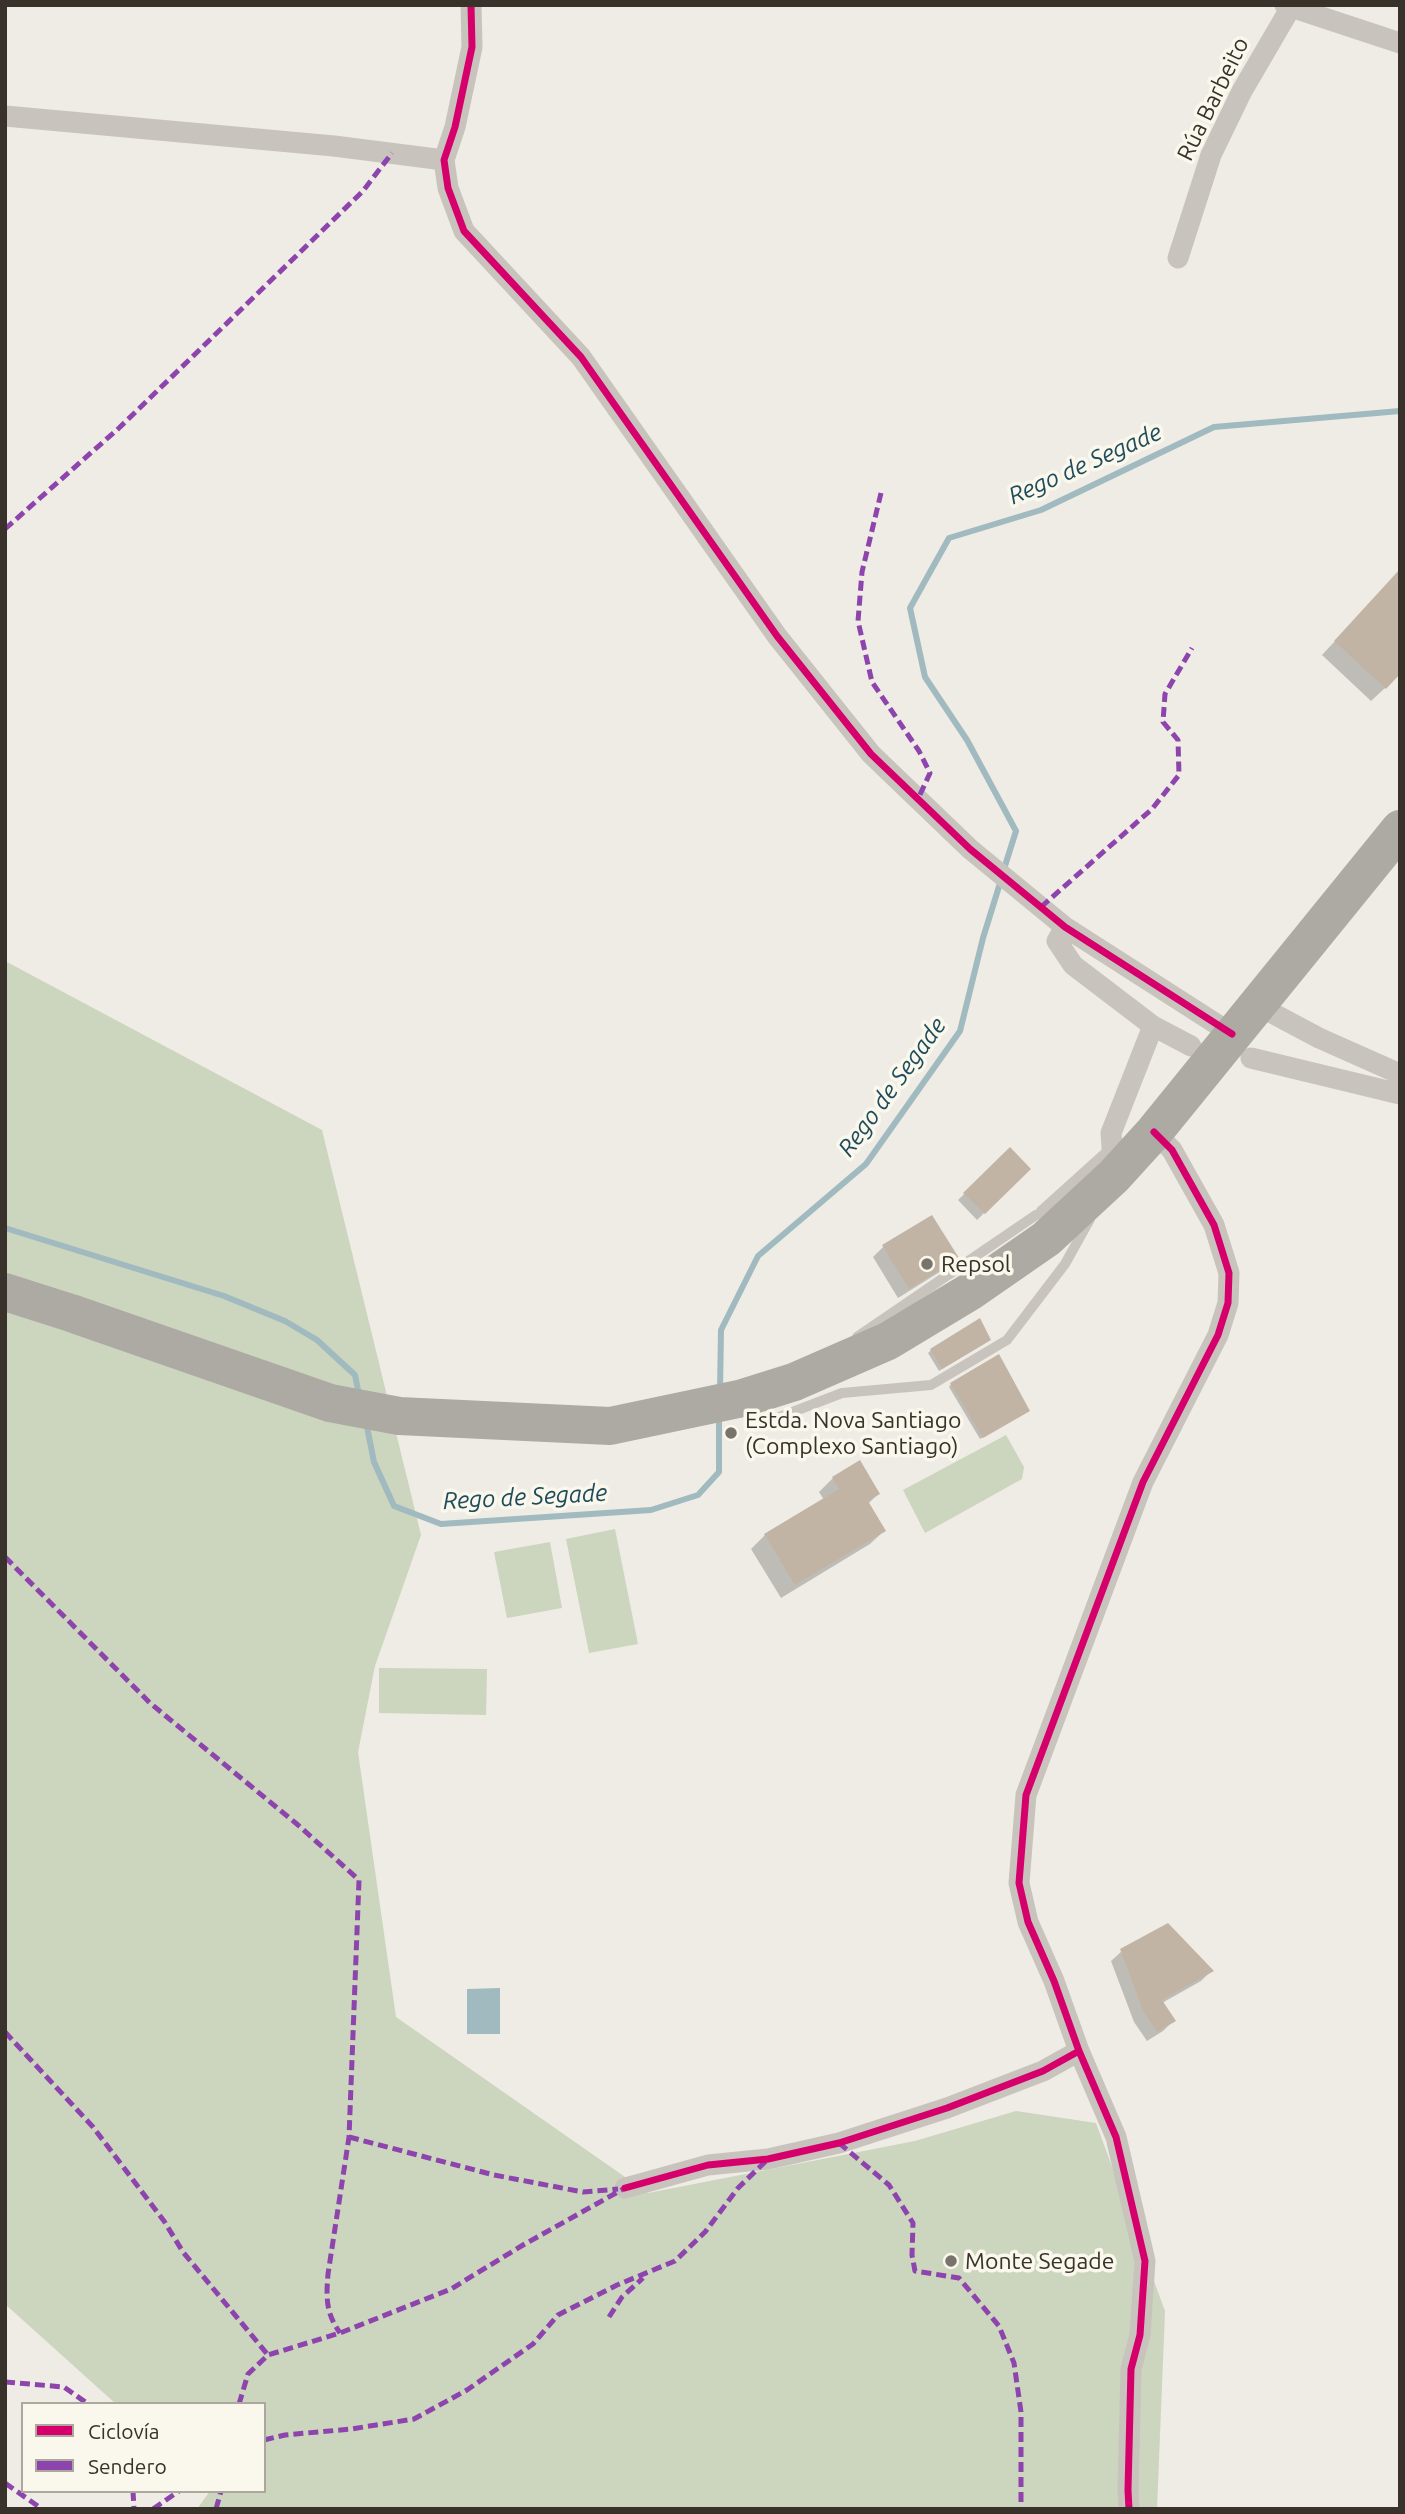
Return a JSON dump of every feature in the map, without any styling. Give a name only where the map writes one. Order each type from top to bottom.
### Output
[{"type":"highway","points":[[5,1292],[330,1403],[399,1416],[610,1426],[743,1398],[794,1382],[888,1341],[971,1291],[1046,1240],[1106,1174],[1154,1132],[1241,1046],[1257,1005],[1400,829]]},
{"type":"street","points":[[471,5],[472,47],[455,127],[444,160],[448,188],[464,230],[581,357],[777,636],[871,754],[970,849],[1065,927],[1241,1046],[1400,1094]]},
{"type":"street","points":[[1288,6],[1400,43]]},
{"type":"street","name":"Rúa Barbeito","points":[[1178,258],[1211,155],[1288,6]]},
{"type":"street","points":[[5,116],[334,146],[444,160]]},
{"type":"street","points":[[1065,927],[1057,941],[1073,965],[1153,1026],[1191,1046]]},
{"type":"street","points":[[1257,1005],[1319,1038],[1400,1074]]},
{"type":"street","points":[[1106,1174],[1111,1133],[1153,1026]]},
{"type":"street","points":[[1129,2509],[1131,2369],[1140,2335],[1145,2261],[1116,2137],[1028,1922],[1019,1883],[1026,1795],[1143,1482],[1218,1335],[1228,1303],[1228,1273],[1214,1225],[1172,1150],[1154,1132]]},
{"type":"street","points":[[625,2189],[708,2165],[768,2159],[839,2143],[947,2108],[1043,2071],[1079,2051]]},
{"type":"lane","points":[[846,1345],[1036,1215],[1106,1174]]},
{"type":"lane","points":[[1036,1215],[1106,1174]]},
{"type":"lane","points":[[769,1421],[842,1393],[931,1385],[1007,1340],[1065,1264],[1106,1174]]},
{"type":"lane","points":[[794,1382],[836,1352]]},
{"type":"green space","points":[[5,961],[322,1130],[421,1535],[375,1666],[358,1752],[396,2017],[648,2193],[915,2141],[1016,2111],[1096,2123],[1165,2311],[1157,2509],[197,2509],[209,2493],[266,2493],[266,2402],[114,2402],[5,2304]]},
{"type":"green space","points":[[1006,1435],[1024,1467],[1022,1479],[925,1533],[903,1490]]},
{"type":"green space","points":[[615,1529],[638,1644],[589,1653],[566,1539]]},
{"type":"green space","points":[[550,1542],[562,1608],[507,1618],[494,1552]]},
{"type":"green space","points":[[379,1668],[487,1669],[486,1715],[379,1713]]},
{"type":"water","points":[[500,1988],[500,2034],[467,2034],[467,1989]]},
{"type":"building","points":[[1400,569],[1400,674],[1386,689],[1334,641]]},
{"type":"building","points":[[1010,1147],[1031,1169],[985,1214],[963,1193]]},
{"type":"building","points":[[932,1215],[959,1258],[909,1289],[882,1245]]},
{"type":"building","points":[[980,1318],[991,1340],[942,1369],[930,1349]]},
{"type":"building","points":[[999,1354],[1030,1411],[983,1438],[950,1383]]},
{"type":"building","points":[[860,1460],[880,1494],[868,1501],[886,1531],[795,1585],[764,1534],[839,1489],[832,1477]]},
{"type":"building","points":[[1168,1923],[1214,1971],[1162,2000],[1176,2021],[1157,2032],[1143,2011],[1120,1949]]},
{"type":"waterway","name":"Rego de Segade","points":[[1004,869],[1016,831],[967,740],[925,677],[910,608],[949,538],[1041,510],[1214,427],[1400,411]]},
{"type":"waterway","name":"Rego de Segade","points":[[720,1391],[721,1330],[758,1256],[866,1164],[960,1031],[983,938],[1001,880]]},
{"type":"waterway","name":"Rego de Segade","points":[[5,1228],[224,1296],[285,1321],[317,1340],[355,1375],[359,1395]]},
{"type":"waterway","name":"Rego de Segade","points":[[366,1422],[374,1462],[394,1506],[441,1524],[651,1510],[698,1495],[719,1472],[719,1416]]},
{"type":"marked path","points":[[5,529],[119,428],[363,191],[392,153]]},
{"type":"marked path","points":[[881,493],[862,572],[858,621],[872,682],[919,751],[930,773],[918,799]]},
{"type":"marked path","points":[[1041,907],[1152,809],[1179,775],[1178,740],[1163,722],[1165,694],[1192,648]]},
{"type":"marked path","points":[[5,1557],[150,1703],[298,1825],[359,1880],[349,2137],[327,2283],[330,2312],[340,2333]]},
{"type":"marked path","points":[[5,2032],[93,2127],[164,2221],[183,2252],[268,2355]]},
{"type":"marked path","points":[[349,2137],[494,2175],[583,2192],[618,2189]]},
{"type":"marked path","points":[[839,2143],[889,2185],[913,2223],[912,2255],[915,2271],[959,2278],[999,2326],[1014,2363],[1021,2412],[1021,2509]]},
{"type":"marked path","points":[[266,2440],[414,2419],[467,2390],[533,2344],[558,2315],[617,2285],[675,2261],[705,2232],[738,2188],[768,2159]]},
{"type":"marked path","points":[[240,2402],[248,2374],[268,2355],[340,2333],[451,2289],[625,2188]]},
{"type":"marked path","points":[[609,2317],[622,2297],[643,2278]]},
{"type":"marked path","points":[[5,2382],[64,2387],[85,2402]]},
{"type":"marked path","points":[[5,2483],[42,2509]]},
{"type":"marked path","points":[[133,2493],[134,2509]]},
{"type":"marked path","points":[[153,2509],[176,2493]]},
{"type":"marked path","points":[[216,2509],[220,2493]]},
{"type":"cycle path","points":[[471,5],[472,47],[455,127],[444,160],[448,188],[464,231],[581,357],[777,636],[871,754],[970,849],[1065,927],[1232,1034]]},
{"type":"cycle path","points":[[1129,2509],[1131,2369],[1140,2335],[1145,2261],[1116,2137],[1028,1922],[1019,1883],[1026,1795],[1143,1482],[1218,1335],[1228,1303],[1229,1273],[1214,1225],[1172,1150],[1154,1132]]},
{"type":"cycle path","points":[[625,2188],[708,2165],[768,2159],[839,2143],[947,2108],[1043,2071],[1079,2051]]},
{"type":"place","name":"Repsol","points":[[927,1264]]},
{"type":"place","name":"Estda. Nova Santiago (Complexo Santiago)","points":[[731,1433]]},
{"type":"place","name":"Monte Segade","points":[[951,2261]]}]
